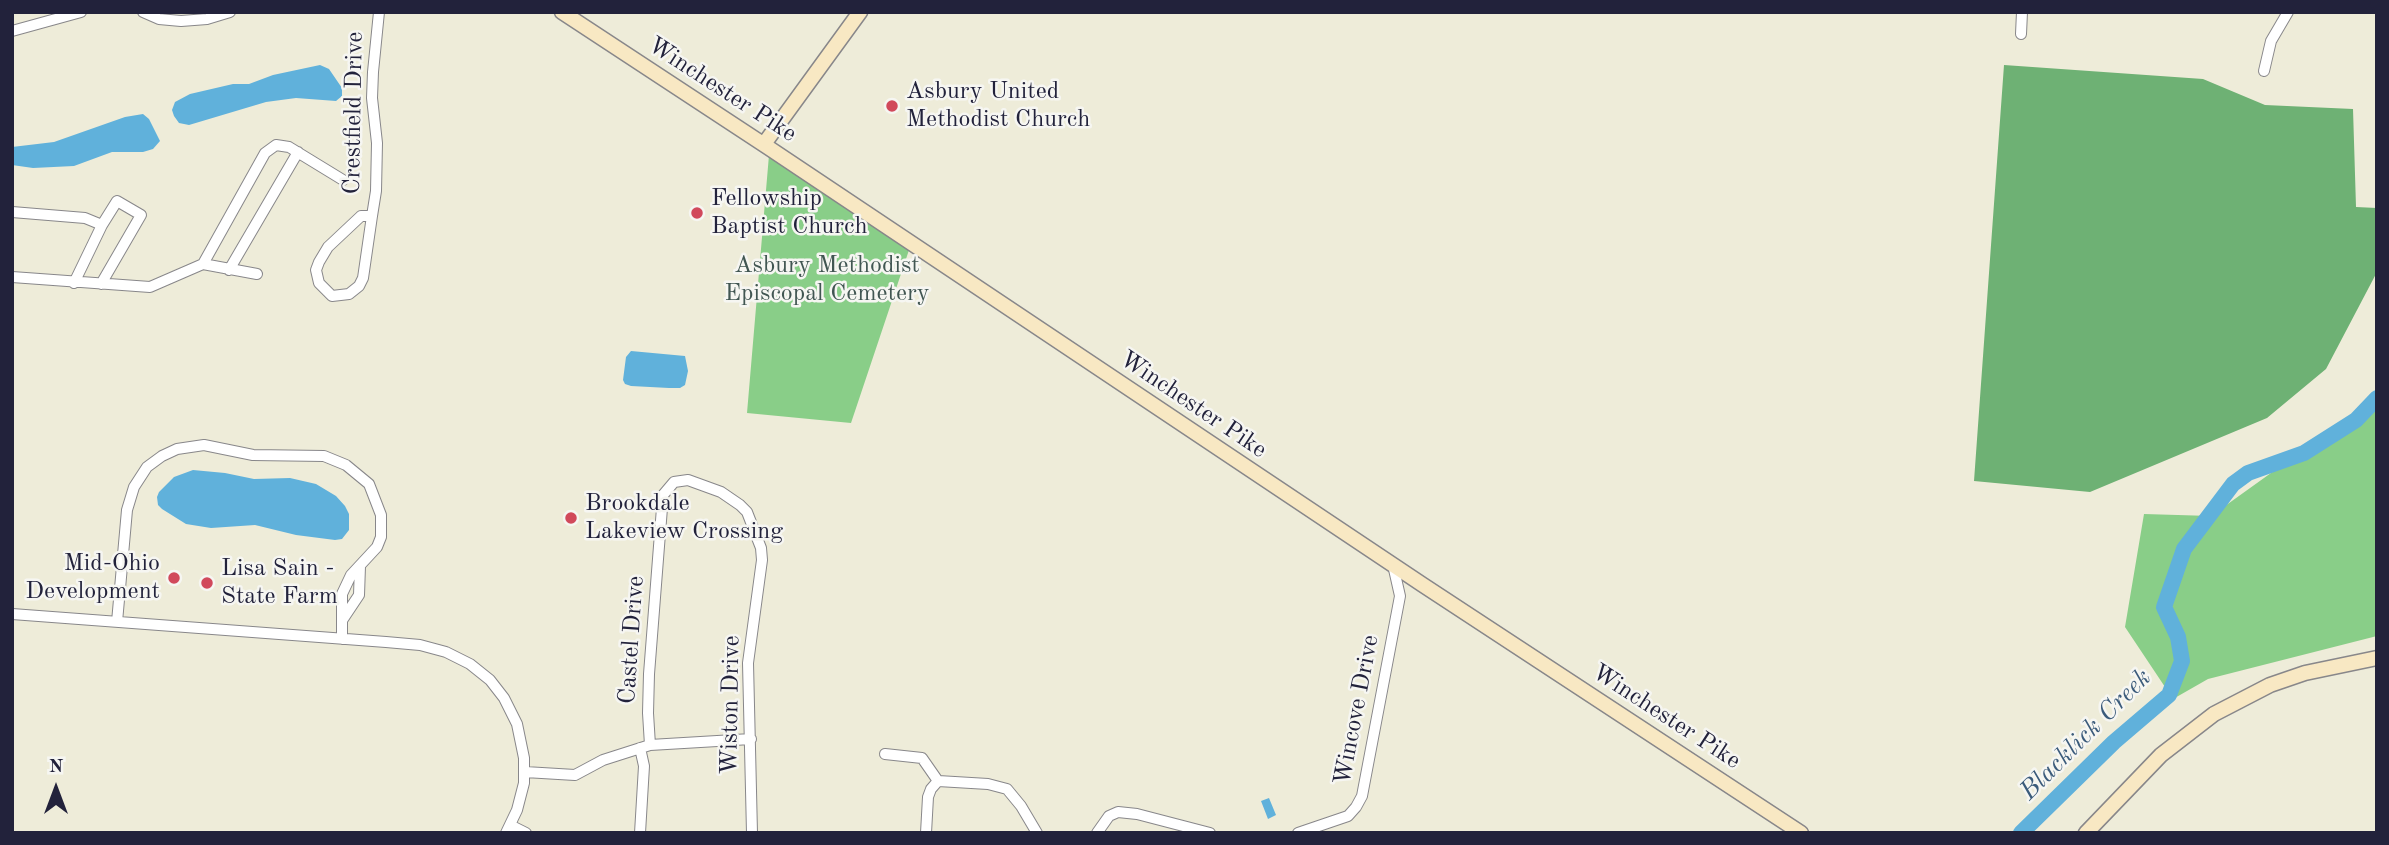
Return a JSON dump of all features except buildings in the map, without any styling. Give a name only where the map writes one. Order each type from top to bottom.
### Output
[{"type":"main road","name":"Winchester Pike","points":[[562,12],[1801,833]]},
{"type":"main road","points":[[764,144],[860,12]]},
{"type":"main road","points":[[2086,833],[2161,755],[2214,714],[2270,685],[2305,673],[2377,659]]},
{"type":"street","points":[[12,31],[49,16],[81,12]]},
{"type":"street","points":[[143,12],[159,19],[181,22],[207,19],[230,12]]},
{"type":"street","name":"Crestfield Drive","points":[[372,216],[361,216],[323,254],[316,270],[317,277],[322,288],[332,296],[349,294],[361,283],[372,216],[377,157],[372,98],[379,12]]},
{"type":"street","points":[[2021,34],[2022,12]]},
{"type":"street","points":[[2264,71],[2271,41],[2288,12]]},
{"type":"street","points":[[202,264],[265,153],[279,145],[289,146],[342,180]]},
{"type":"street","points":[[229,270],[298,152]]},
{"type":"street","points":[[74,283],[102,225],[117,201],[141,215],[101,284]]},
{"type":"street","points":[[12,212],[85,218],[102,225]]},
{"type":"street","points":[[12,277],[150,287],[202,264],[257,274]]},
{"type":"street","points":[[117,622],[127,510],[139,477],[154,461],[177,449],[204,445],[265,456],[314,454],[334,458],[364,479],[374,493],[381,515],[381,537],[377,547],[351,576],[342,594],[342,639]]},
{"type":"street","name":"Wiston Drive","points":[[663,495],[669,486],[680,481],[698,482],[721,492],[747,512],[759,541],[762,560],[748,663],[752,833]]},
{"type":"street","name":"Castel Drive","points":[[640,833],[663,495]]},
{"type":"street","name":"Wincove Drive","points":[[1298,833],[1342,819],[1360,802],[1400,596],[1393,565]]},
{"type":"street","points":[[343,619],[359,595],[360,566]]},
{"type":"street","points":[[1400,596],[1421,583]]},
{"type":"street","points":[[12,614],[433,648],[470,664],[490,680],[504,698],[517,724],[525,772],[520,802],[508,829],[526,833]]},
{"type":"street","points":[[525,772],[575,775],[603,760],[645,747],[751,739]]},
{"type":"street","points":[[885,754],[922,758],[939,781]]},
{"type":"street","points":[[926,833],[928,797],[939,781],[988,784],[1007,789],[1037,833]]},
{"type":"street","points":[[1097,833],[1109,816],[1123,812],[1210,833]]},
{"type":"green space","points":[[2004,65],[2203,79],[2265,105],[2353,109],[2356,207],[2377,208],[2377,272],[2326,369],[2267,418],[2090,492],[1974,481]]},
{"type":"green space","name":"Asbury Methodist Episcopal Cemetery","points":[[769,155],[909,250],[851,423],[747,413]]},
{"type":"green space","points":[[2377,397],[2377,636],[2208,679],[2173,699],[2125,627],[2144,514],[2211,516]]},
{"type":"water","points":[[320,65],[329,69],[342,88],[342,96],[336,101],[296,98],[266,102],[189,125],[179,123],[172,110],[175,102],[190,94],[233,84],[249,84],[273,75]]},
{"type":"water","points":[[143,114],[149,119],[160,141],[153,149],[143,152],[112,152],[74,166],[33,168],[12,165],[12,147],[54,142],[125,117]]},
{"type":"water","points":[[631,351],[685,356],[688,371],[685,385],[669,388],[625,384],[623,380],[626,357]]},
{"type":"water","points":[[193,470],[254,479],[290,478],[316,484],[336,496],[345,506],[349,514],[349,530],[342,539],[335,540],[296,535],[255,525],[211,528],[186,524],[162,509],[158,505],[157,497],[174,477]]},
{"type":"water","points":[[1269,798],[1276,815],[1268,819],[1261,801]]},
{"type":"waterway","name":"Blacklick Creek","points":[[2021,833],[2114,742],[2169,695],[2182,661],[2178,637],[2164,607],[2184,549],[2233,484],[2248,473],[2304,453],[2356,420],[2377,398]]},
{"type":"place","name":"Asbury United Methodist Church","points":[[892,106]]},
{"type":"place","name":"Fellowship Baptist Church","points":[[697,213]]},
{"type":"place","name":"Brookdale Lakeview Crossing","points":[[571,518]]},
{"type":"place","name":"Mid-Ohio Development","points":[[174,578]]},
{"type":"place","name":"Lisa Sain - State Farm","points":[[207,583]]}]
